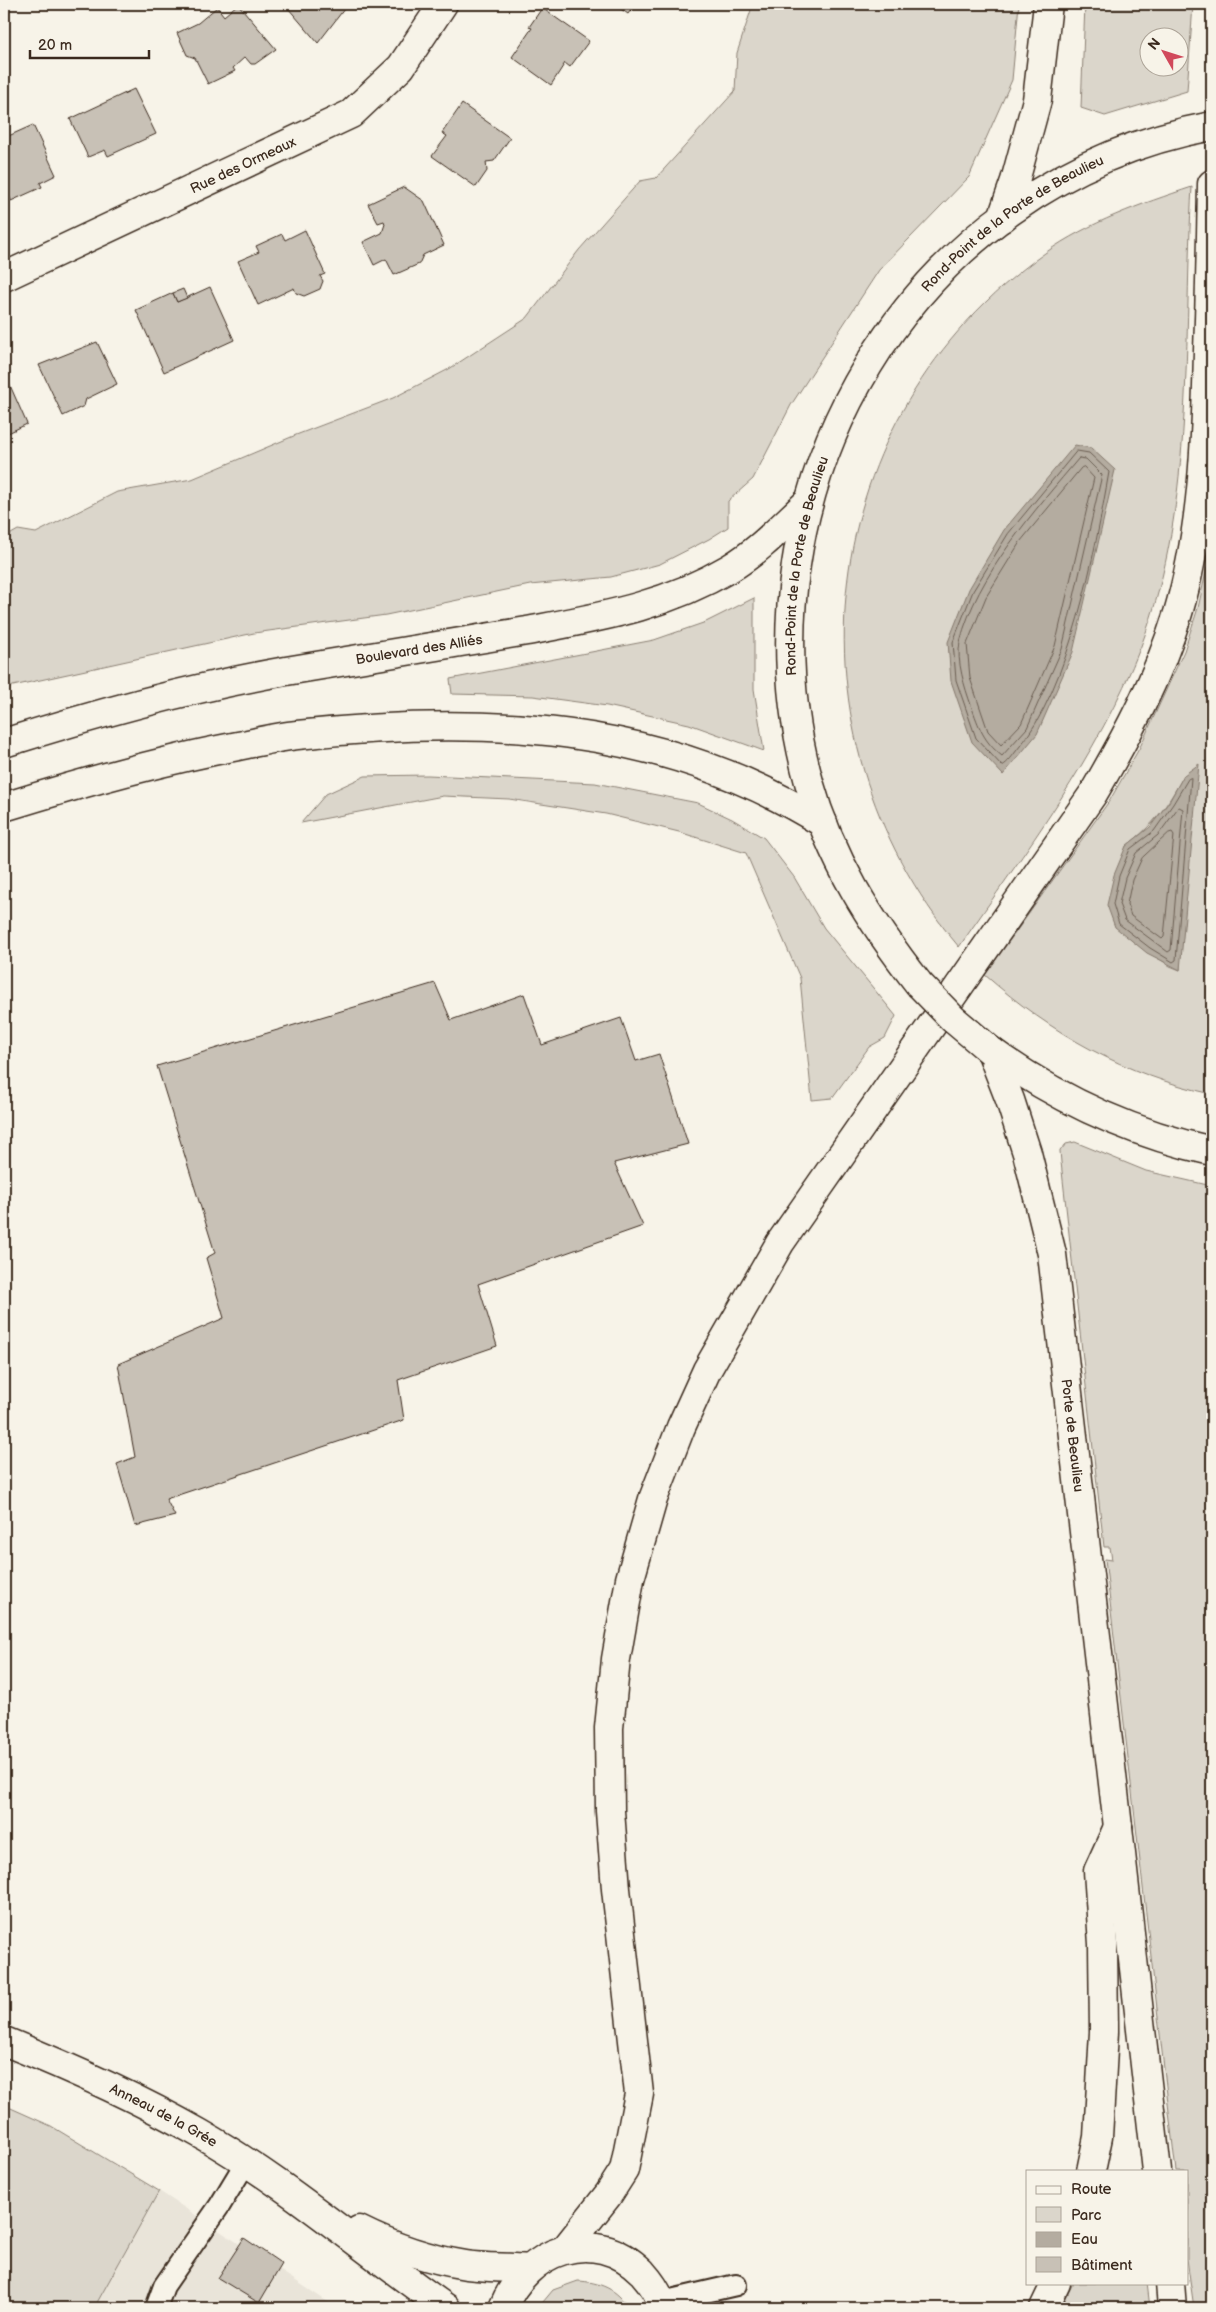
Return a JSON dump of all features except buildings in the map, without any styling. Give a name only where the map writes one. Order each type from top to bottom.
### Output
[{"type":"main road","name":"Rue des Ormeaux","points":[[4,277],[351,114],[401,67],[443,4]]},
{"type":"main road","points":[[1002,218],[1015,181],[1037,100],[1048,4]]},
{"type":"main road","name":"Rond-Point de la Porte de Beaulieu","points":[[1212,126],[1189,130],[1133,147],[1078,172],[1039,193],[1002,218],[962,250],[927,285],[895,323],[843,408],[823,454],[808,502],[792,582],[790,663],[800,744],[809,784],[823,823],[841,866],[864,908],[890,947],[919,984],[953,1019],[991,1051],[1031,1079],[1096,1114],[1177,1143],[1212,1151]]},
{"type":"main road","points":[[566,2248],[608,2195],[624,2170],[639,2094],[616,1890],[610,1802],[609,1728],[616,1659],[630,1579],[654,1499],[681,1427],[708,1370],[780,1243],[1093,794],[1131,729],[1159,667],[1178,612],[1193,550],[1202,484],[1207,415],[1212,184]]},
{"type":"main road","name":"Boulevard des Alliés","points":[[4,743],[151,698],[215,684],[456,644],[608,616],[651,605],[698,586],[732,567],[763,545],[808,502]]},
{"type":"main road","points":[[4,807],[143,766],[295,735],[430,726],[508,727],[601,738],[653,749],[703,764],[741,778],[792,803],[823,823]]},
{"type":"main road","points":[[4,814],[30,799]]},
{"type":"main road","name":"Porte de Beaulieu","points":[[991,1051],[1010,1100],[1026,1153],[1052,1254],[1157,2170]]},
{"type":"main road","points":[[1092,2170],[1098,2137],[1104,2032],[1103,1944],[1098,1871],[1118,1827]]},
{"type":"main road","name":"Anneau de la Grée","points":[[4,2041],[84,2073],[200,2133],[313,2208]]},
{"type":"main road","points":[[313,2208],[387,2244],[428,2257],[467,2266],[528,2269]]},
{"type":"main road","points":[[313,2208],[446,2308]]},
{"type":"main road","points":[[503,2308],[513,2286],[528,2269],[547,2256],[566,2248],[591,2248],[614,2253],[634,2265],[645,2276],[662,2305]]},
{"type":"main road","points":[[1044,2308],[1056,2284]]},
{"type":"main road","points":[[1170,2284],[1172,2308]]},
{"type":"lane","points":[[156,2308],[164,2286],[220,2205],[246,2162]]},
{"type":"lane","points":[[662,2305],[736,2285]]},
{"type":"shaded area","points":[[159,2191],[337,2308],[94,2308]]},
{"type":"green space","points":[[753,4],[1019,4],[1012,80],[969,177],[879,270],[791,405],[753,479],[728,501],[728,527],[660,564],[611,577],[530,585],[386,615],[254,633],[13,686],[4,690],[4,538],[18,530],[36,533],[117,492],[192,479],[296,435],[393,398],[449,369],[527,318],[579,250],[640,181],[656,178],[735,91],[737,53]]},
{"type":"green space","points":[[1085,4],[1193,4],[1188,76],[1188,28],[1138,28],[1138,78],[1188,78],[1187,91],[1105,116],[1081,108]]},
{"type":"green space","points":[[1192,187],[1184,419],[1179,477],[1171,534],[1159,591],[1141,646],[1124,687],[1104,726],[1035,838],[959,947],[902,862],[864,771],[846,676],[848,581],[868,488],[908,400],[967,321],[1045,253],[1062,242],[1097,223]]},
{"type":"green space","points":[[1212,545],[1212,1094],[1149,1076],[1091,1050],[1036,1016],[985,975],[1110,800],[1140,747],[1184,651],[1198,608]],"holes":[[[1184,775],[1180,970],[1170,966],[1131,940],[1126,846],[1160,814]]]},
{"type":"green space","points":[[754,598],[754,689],[764,751],[689,724],[607,706],[533,696],[452,694],[450,679],[654,640],[706,622]]},
{"type":"green space","points":[[428,775],[595,783],[698,803],[732,819],[764,838],[794,877],[824,928],[896,1016],[885,1038],[869,1047],[832,1098],[812,1100],[800,978],[746,853],[679,832],[606,814],[509,799],[443,796],[301,823],[326,794],[365,776]]},
{"type":"green space","points":[[1075,1142],[1146,1171],[1212,1186],[1212,2308],[1194,2308],[1188,2266],[1188,2170],[1176,2170],[1105,1559],[1112,1560],[1110,1547],[1104,1547],[1061,1162],[1060,1151],[1066,1144]]},
{"type":"green space","points":[[4,2105],[51,2126],[159,2191],[94,2308],[4,2308]]},
{"type":"green space","points":[[578,2281],[600,2285],[613,2291],[624,2301],[628,2308],[538,2308],[553,2290]]},
{"type":"green space","points":[[1073,2284],[1147,2284],[1150,2308],[1061,2308]]},
{"type":"water","points":[[1075,445],[1091,448],[1115,470],[1073,652],[1037,734],[1003,775],[972,742],[951,681],[948,642],[969,589],[1004,530]]},
{"type":"water","points":[[1199,764],[1180,970],[1147,953],[1115,927],[1107,905],[1114,875],[1126,846],[1150,827],[1169,802],[1184,775]]}]
